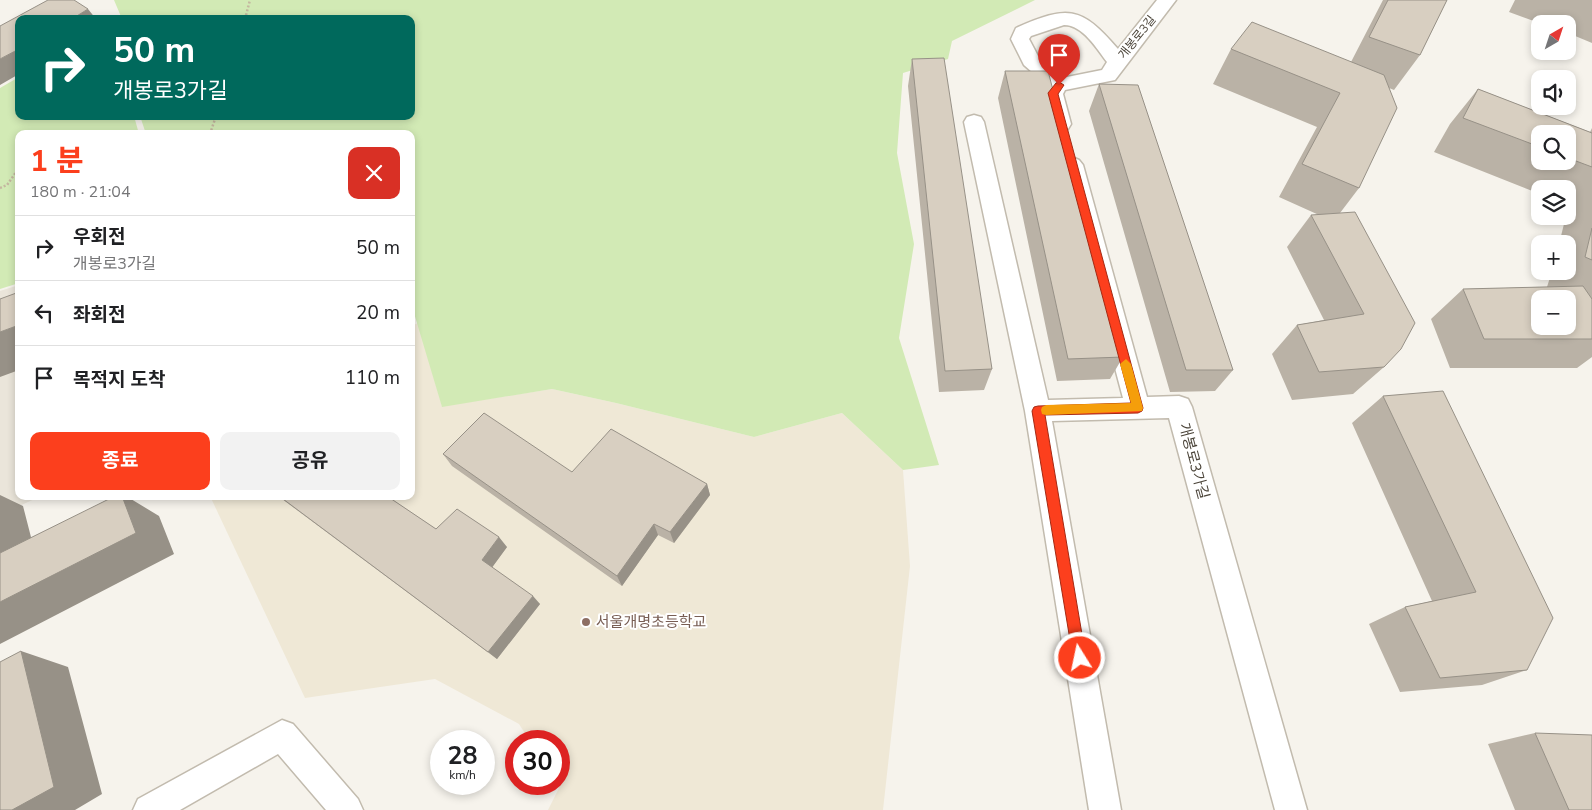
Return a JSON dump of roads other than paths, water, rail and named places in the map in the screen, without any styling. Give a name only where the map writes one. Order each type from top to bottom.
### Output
[{"type":"street","name":"개봉로3길","points":[[1113,68],[1167,0]]},
{"type":"street","points":[[1059,85],[1036,67],[1025,55],[1020,39],[1023,32],[1032,28],[1065,19],[1075,19],[1084,24],[1113,68],[1059,85],[1053,93],[1138,408]]},
{"type":"street","points":[[974,122],[1038,411],[1105,810]]},
{"type":"street","name":"개봉로3가길","points":[[1038,411],[1180,407],[1291,810]]},
{"type":"street","points":[[149,810],[190,800],[282,735],[347,810]]},
{"type":"place","name":"서울개명초등학교","points":[[586,622]]}]
